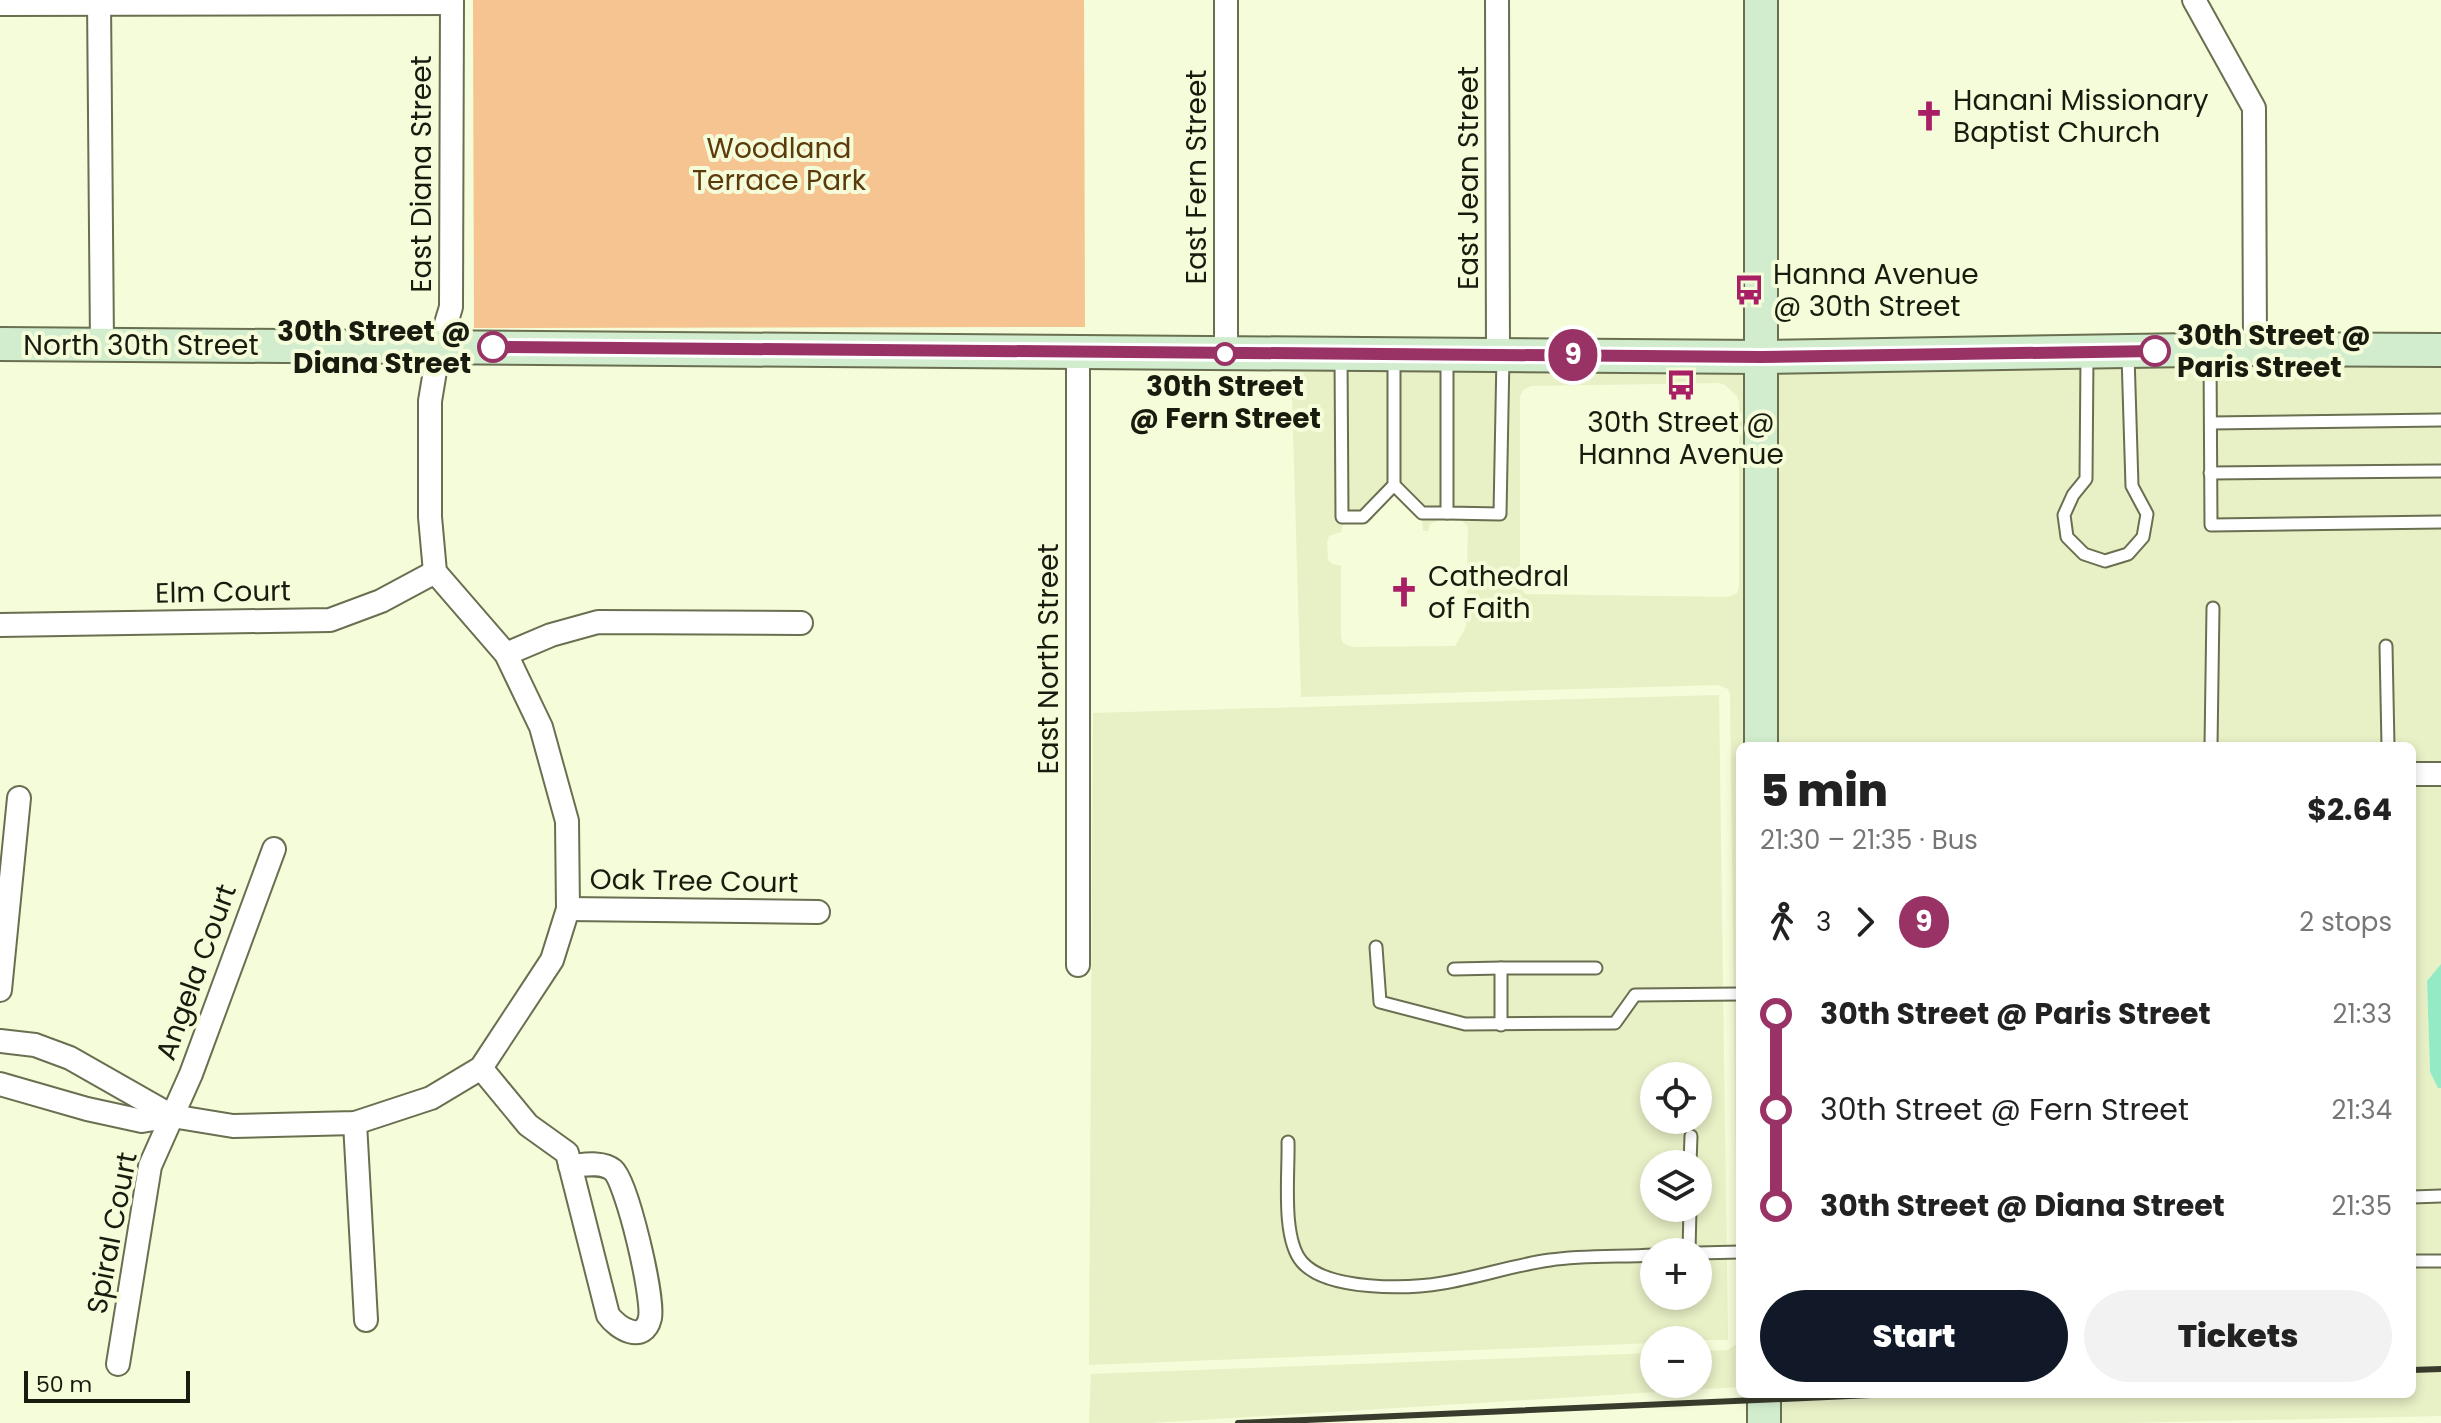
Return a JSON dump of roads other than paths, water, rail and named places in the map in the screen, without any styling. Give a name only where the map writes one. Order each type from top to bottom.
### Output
[{"type":"street","name":"East Fern Street","points":[[1226,0],[1226,354]]},
{"type":"street","name":"East Jean Street","points":[[1497,0],[1500,355]]},
{"type":"street","points":[[1761,0],[1761,742]]},
{"type":"street","points":[[2194,0],[2254,108],[2255,349]]},
{"type":"street","points":[[0,4],[452,1]]},
{"type":"street","name":"East Diana Street","points":[[435,572],[430,517],[430,401],[439,347],[451,307],[452,1]]},
{"type":"street","points":[[99,2],[102,344]]},
{"type":"street","name":"North 30th Street","points":[[0,344],[1762,357],[2255,349],[2441,350]]},
{"type":"street","name":"East North Street","points":[[1078,353],[1078,965]]},
{"type":"street","points":[[0,1084],[142,1121],[172,1116],[233,1126],[355,1123],[431,1098],[481,1068],[552,960],[568,909],[567,821],[541,727],[506,654],[435,572]]},
{"type":"street","name":"Elm Court","points":[[0,625],[330,620],[381,601],[435,572]]},
{"type":"street","points":[[506,654],[551,635],[598,622],[801,623]]},
{"type":"street","points":[[2416,774],[2441,774]]},
{"type":"street","points":[[0,990],[19,798]]},
{"type":"street","name":"Angela Court","points":[[172,1116],[191,1074],[274,849]]},
{"type":"street","name":"Oak Tree Court","points":[[568,909],[818,912]]},
{"type":"street","points":[[0,1041],[35,1045],[70,1058],[172,1116]]},
{"type":"street","points":[[481,1068],[528,1125],[567,1153],[570,1166],[608,1315],[623,1331],[631,1333],[643,1328],[650,1319],[645,1267],[622,1185],[614,1171],[604,1165],[570,1166]]},
{"type":"street","name":"Spiral Court","points":[[118,1364],[150,1166],[172,1116]]},
{"type":"street","points":[[355,1123],[366,1320]]},
{"type":"street","points":[[1764,1398],[1764,1423]]},
{"type":"lane","points":[[2210,350],[2211,525],[2441,522]]},
{"type":"lane","points":[[2087,352],[2086,479],[2073,495],[2064,515],[2067,537],[2084,554],[2105,561],[2128,554],[2143,537],[2147,514],[2132,486],[2128,351]]},
{"type":"lane","points":[[1341,354],[1342,517],[1363,517],[1394,485],[1394,355]]},
{"type":"lane","points":[[1447,355],[1447,513]]},
{"type":"lane","points":[[1394,485],[1422,513],[1500,514],[1500,355]]},
{"type":"lane","points":[[2211,423],[2441,420]]},
{"type":"lane","points":[[2210,473],[2441,471]]},
{"type":"lane","points":[[2211,742],[2213,608]]},
{"type":"lane","points":[[2386,646],[2388,742]]},
{"type":"lane","points":[[1376,947],[1380,1002],[1465,1024],[1615,1023],[1635,995],[1736,994]]},
{"type":"lane","points":[[1501,968],[1501,1025]]},
{"type":"lane","points":[[1454,969],[1596,968]]},
{"type":"lane","points":[[1690,1150],[1691,1136]]},
{"type":"lane","points":[[1288,1142],[1289,1219],[1297,1255],[1313,1270],[1345,1283],[1363,1286],[1440,1284],[1552,1259],[1640,1256]]},
{"type":"lane","points":[[2416,1197],[2441,1196]]},
{"type":"lane","points":[[1712,1253],[1736,1252]]},
{"type":"lane","points":[[2416,1261],[2441,1261]]},
{"type":"railway","points":[[2416,1370],[2441,1369]]},
{"type":"railway","points":[[1238,1423],[1804,1398]]},
{"type":"place","name":"Hanani Missionary Baptist Church","points":[[1929,116]]},
{"type":"place","name":"Hanna Avenue @ 30th Street","points":[[1749,290]]},
{"type":"place","name":"30th Street @ Diana Street","points":[[493,347]]},
{"type":"place","name":"30th Street @ Paris Street","points":[[2155,351]]},
{"type":"place","name":"30th Street @ Fern Street","points":[[1225,354]]},
{"type":"place","name":"30th Street @ Hanna Avenue","points":[[1681,385]]},
{"type":"place","name":"Cathedral of Faith","points":[[1404,592]]},
{"type":"park label","name":"Woodland Terrace Park","points":[[779,164]]}]
